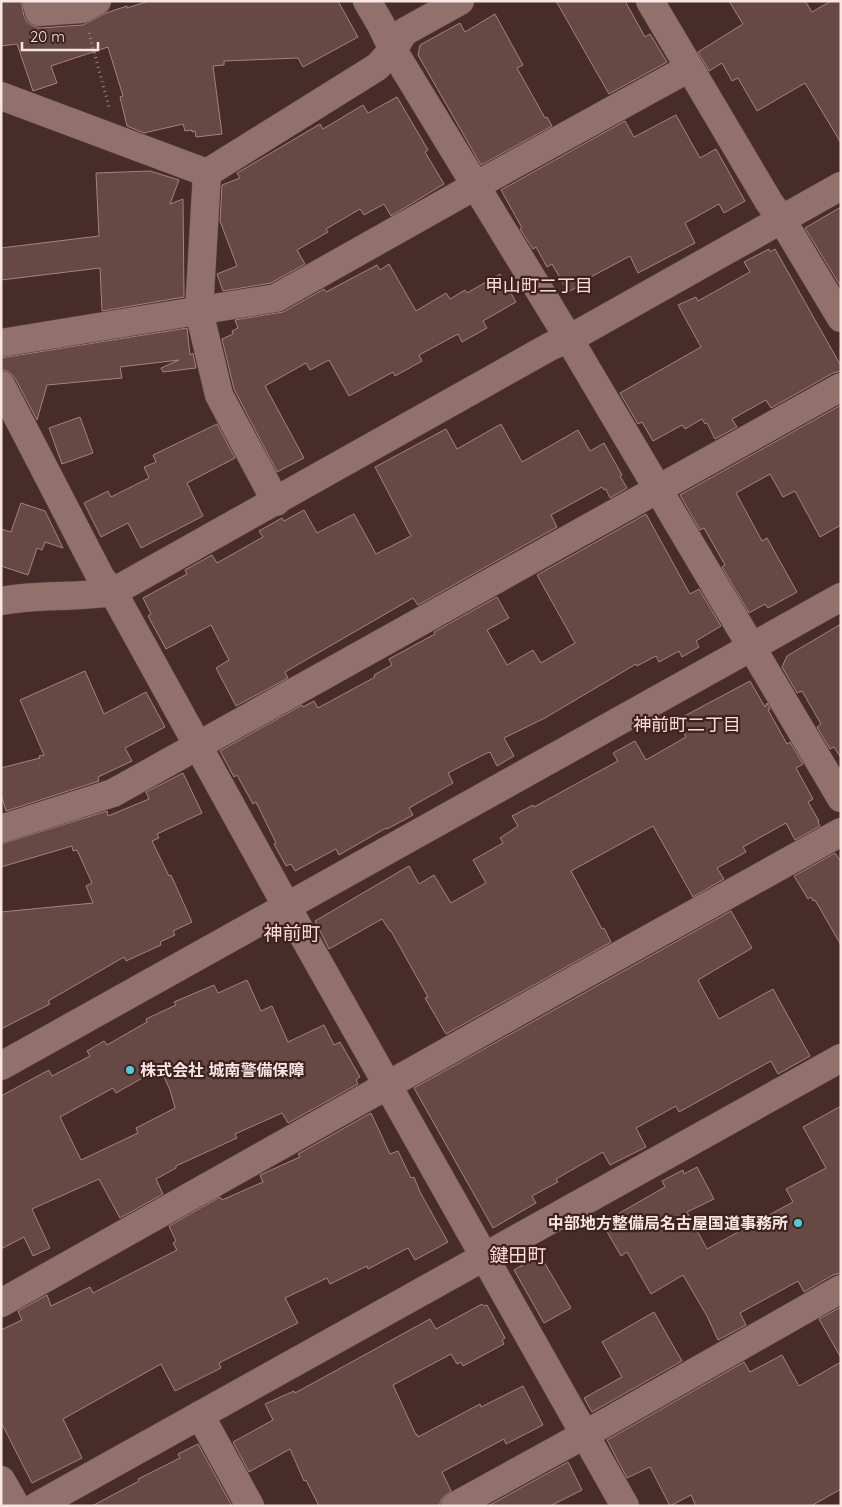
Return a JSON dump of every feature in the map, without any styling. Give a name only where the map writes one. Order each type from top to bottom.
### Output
[{"type":"street","points":[[36,1],[39,12],[90,5]]},
{"type":"street","points":[[367,1],[393,50],[569,339],[841,798]]},
{"type":"street","points":[[207,173],[377,67],[393,50],[404,32],[460,1]]},
{"type":"street","points":[[650,1],[764,194],[782,220],[841,318]]},
{"type":"street","points":[[1,343],[276,298],[689,68]]},
{"type":"street","points":[[1,96],[207,173]]},
{"type":"street","points":[[207,173],[199,311],[219,395],[276,502]]},
{"type":"street","points":[[1,601],[22,597],[91,596],[113,592],[551,346],[569,339],[841,186]]},
{"type":"street","points":[[1,385],[101,578],[113,592],[287,908],[486,1257],[625,1506]]},
{"type":"street","points":[[1,829],[113,793],[841,387]]},
{"type":"street","points":[[1,1066],[841,597]]},
{"type":"street","points":[[1,1303],[841,832]]},
{"type":"street","points":[[37,1506],[841,1058]]},
{"type":"street","points":[[455,1506],[841,1289]]},
{"type":"street","points":[[200,1415],[250,1506]]},
{"type":"street","points":[[1,1480],[16,1506]]},
{"type":"path","points":[[90,5],[118,140]]},
{"type":"building","points":[[1,1],[21,1],[27,22],[40,28],[83,25],[106,13],[149,1],[338,1],[358,37],[303,67],[298,58],[224,61],[224,65],[213,66],[222,134],[196,137],[195,131],[185,131],[183,124],[144,133],[127,126],[120,97],[123,96],[108,47],[51,66],[57,83],[33,91],[17,44],[1,46]]},
{"type":"building","points":[[556,1],[625,1],[645,37],[650,34],[667,62],[609,94]]},
{"type":"building","points":[[729,1],[805,1],[812,12],[831,1],[841,1],[841,143],[805,83],[757,111],[738,78],[732,81],[722,63],[709,71],[698,52],[743,24]]},
{"type":"building","points":[[495,14],[523,65],[517,68],[545,118],[547,117],[552,126],[481,165],[418,55],[420,45],[460,23],[465,32]]},
{"type":"building","points":[[397,97],[428,150],[425,152],[444,184],[391,216],[384,204],[364,215],[360,209],[326,229],[328,232],[297,250],[305,264],[271,283],[223,291],[217,274],[237,266],[220,221],[222,185],[240,178],[237,173],[320,124],[323,129],[363,105],[368,113]]},
{"type":"building","points":[[676,115],[700,158],[716,149],[745,201],[724,213],[719,204],[685,223],[695,243],[638,273],[630,256],[587,279],[588,281],[568,292],[552,264],[547,267],[536,247],[533,249],[520,229],[522,228],[501,190],[625,121],[634,137]]},
{"type":"building","points":[[150,171],[179,180],[170,204],[183,199],[184,297],[102,311],[100,268],[1,280],[1,248],[99,236],[96,173]]},
{"type":"building","points":[[841,207],[841,287],[805,228]]},
{"type":"building","points":[[769,249],[770,252],[775,249],[841,366],[841,371],[833,373],[771,408],[766,400],[732,419],[737,427],[715,439],[707,423],[705,424],[702,419],[685,429],[682,425],[653,441],[642,422],[638,424],[620,393],[701,347],[678,305],[696,297],[698,301],[750,272],[744,262]]},
{"type":"building","points":[[389,264],[416,311],[446,293],[450,299],[465,290],[467,293],[500,274],[516,302],[483,321],[487,328],[462,342],[458,334],[419,355],[422,361],[395,376],[393,372],[349,396],[329,360],[310,370],[306,363],[265,386],[304,458],[277,472],[234,389],[222,339],[233,334],[232,331],[238,328],[235,320],[283,312],[324,289],[326,292],[377,265],[380,270]]},
{"type":"building","points":[[187,328],[190,355],[193,353],[196,368],[163,372],[161,368],[179,360],[120,367],[122,378],[47,385],[37,420],[15,378],[9,372],[1,369],[1,358]]},
{"type":"building","points":[[841,405],[841,525],[820,537],[795,491],[783,497],[770,474],[736,493],[762,541],[767,538],[797,592],[768,608],[765,604],[749,613],[722,567],[725,565],[704,528],[700,530],[680,495]]},
{"type":"building","points":[[80,417],[93,453],[62,464],[49,428]]},
{"type":"building","points":[[217,424],[235,458],[187,483],[203,516],[141,548],[128,523],[101,537],[84,503],[108,491],[111,497],[149,478],[144,467],[156,462],[153,455]]},
{"type":"building","points":[[501,424],[522,462],[578,430],[590,451],[604,443],[627,488],[610,498],[606,489],[604,490],[602,487],[551,515],[557,527],[418,605],[413,598],[285,672],[288,678],[236,706],[216,668],[229,660],[211,625],[166,649],[148,616],[151,614],[143,598],[187,574],[185,570],[212,555],[217,563],[263,537],[259,531],[282,518],[284,521],[304,510],[317,533],[354,514],[376,554],[411,536],[375,467],[446,429],[457,449]]},
{"type":"building","points":[[21,503],[45,511],[63,548],[45,542],[42,550],[37,548],[28,575],[1,566],[1,529],[11,532]]},
{"type":"building","points":[[646,514],[690,594],[699,589],[721,626],[696,641],[699,647],[682,657],[679,651],[659,662],[656,656],[637,666],[636,664],[545,718],[504,738],[514,756],[497,766],[490,752],[448,773],[453,783],[409,808],[413,815],[339,855],[336,849],[295,871],[291,864],[286,866],[274,844],[276,843],[256,802],[253,804],[237,775],[234,777],[220,751],[302,705],[303,707],[314,701],[318,708],[375,677],[374,675],[392,665],[389,659],[497,597],[509,618],[487,630],[507,665],[533,650],[541,663],[575,643],[537,575]]},
{"type":"building","points":[[841,624],[841,758],[834,747],[830,749],[817,727],[821,724],[802,691],[797,693],[782,667],[787,656]]},
{"type":"building","points":[[85,671],[104,714],[146,692],[165,727],[125,748],[132,761],[98,777],[99,781],[6,811],[1,794],[1,768],[40,758],[39,756],[44,755],[20,700]]},
{"type":"building","points":[[750,681],[765,707],[767,703],[770,709],[768,710],[787,744],[790,742],[803,764],[796,768],[813,799],[808,802],[820,826],[795,840],[786,823],[743,847],[746,852],[717,868],[724,879],[693,897],[653,826],[571,871],[611,942],[446,1034],[425,998],[428,997],[391,931],[382,919],[329,949],[315,921],[409,866],[419,884],[434,875],[451,903],[486,883],[473,860],[503,843],[500,838],[518,826],[512,816],[533,805],[534,807],[618,761],[613,753],[635,741],[646,760],[686,737],[677,720]]},
{"type":"building","points":[[183,773],[202,813],[157,834],[159,838],[152,841],[169,876],[171,875],[192,922],[173,931],[175,935],[160,942],[161,945],[126,961],[124,957],[48,1001],[50,1004],[1,1029],[1,912],[93,903],[86,886],[92,883],[77,850],[73,851],[72,846],[1,867],[1,844],[107,811],[108,816],[149,799],[146,792]]},
{"type":"building","points":[[835,853],[841,862],[841,945],[815,900],[813,901],[811,897],[808,899],[794,876]]},
{"type":"building","points":[[731,911],[752,948],[698,980],[719,1019],[773,989],[810,1056],[778,1074],[771,1061],[679,1112],[676,1106],[636,1128],[646,1147],[610,1165],[603,1152],[556,1179],[558,1182],[532,1196],[536,1203],[493,1228],[414,1088]]},
{"type":"building","points":[[247,980],[261,1011],[272,1006],[288,1042],[324,1025],[334,1045],[340,1042],[360,1077],[356,1080],[358,1084],[288,1123],[282,1113],[235,1134],[237,1138],[176,1166],[176,1168],[156,1179],[163,1194],[120,1218],[99,1179],[32,1209],[50,1248],[33,1256],[24,1237],[1,1249],[1,1096],[49,1070],[52,1076],[90,1056],[87,1051],[104,1041],[107,1045],[147,1022],[146,1019],[176,1005],[174,1002],[214,985],[218,993]],"holes":[[[160,1068],[170,1090],[175,1108],[136,1128],[138,1133],[81,1160],[60,1117],[113,1088],[116,1093]]]},
{"type":"building","points":[[841,1106],[841,1273],[833,1275],[804,1292],[798,1281],[740,1313],[746,1325],[718,1340],[707,1316],[683,1275],[651,1294],[627,1252],[621,1256],[602,1223],[665,1187],[662,1181],[683,1170],[684,1174],[697,1167],[714,1199],[687,1212],[707,1249],[793,1202],[786,1189],[826,1168],[803,1127]]},
{"type":"building","points":[[371,1113],[390,1154],[398,1151],[411,1178],[414,1177],[420,1192],[448,1242],[415,1260],[408,1248],[368,1269],[367,1266],[330,1284],[327,1278],[285,1298],[298,1323],[219,1363],[221,1368],[175,1391],[161,1364],[63,1419],[82,1458],[32,1483],[1,1422],[1,1330],[22,1320],[18,1311],[47,1295],[51,1306],[90,1287],[93,1293],[177,1250],[173,1243],[176,1241],[169,1226],[220,1197],[222,1200],[263,1182],[260,1175],[300,1157],[298,1154]]},
{"type":"building","points":[[540,1255],[571,1308],[544,1323],[514,1270]]},
{"type":"building","points":[[482,1304],[484,1306],[487,1305],[505,1338],[502,1340],[504,1344],[463,1366],[461,1362],[457,1364],[451,1354],[393,1385],[416,1435],[418,1437],[480,1404],[481,1407],[523,1386],[543,1425],[506,1444],[504,1439],[442,1472],[451,1491],[442,1498],[439,1506],[319,1506],[306,1480],[304,1481],[290,1449],[249,1472],[233,1442],[273,1420],[265,1404],[294,1391],[295,1393],[430,1319],[436,1329]]},
{"type":"building","points":[[841,1307],[841,1358],[819,1319]]},
{"type":"building","points":[[654,1312],[682,1361],[592,1412],[584,1398],[622,1377],[602,1342]]},
{"type":"building","points":[[782,1355],[799,1386],[841,1362],[841,1489],[811,1506],[696,1506],[691,1495],[670,1506],[650,1467],[627,1478],[607,1440],[744,1362],[750,1372]]},
{"type":"building","points":[[198,1444],[232,1506],[92,1506],[139,1481],[138,1479],[180,1458],[178,1454]]},
{"type":"building","points":[[568,1462],[582,1490],[550,1506],[488,1506]]},
{"type":"place","name":"株式会社 城南警備保障","points":[[130,1070]]},
{"type":"place","name":"中部地方整備局名古屋国道事務所","points":[[798,1223]]},
{"type":"district","name":"甲山町二丁目","points":[[539,285]]},
{"type":"district","name":"神前町二丁目","points":[[687,724]]},
{"type":"district","name":"神前町","points":[[292,933]]},
{"type":"district","name":"鍵田町","points":[[518,1255]]}]
